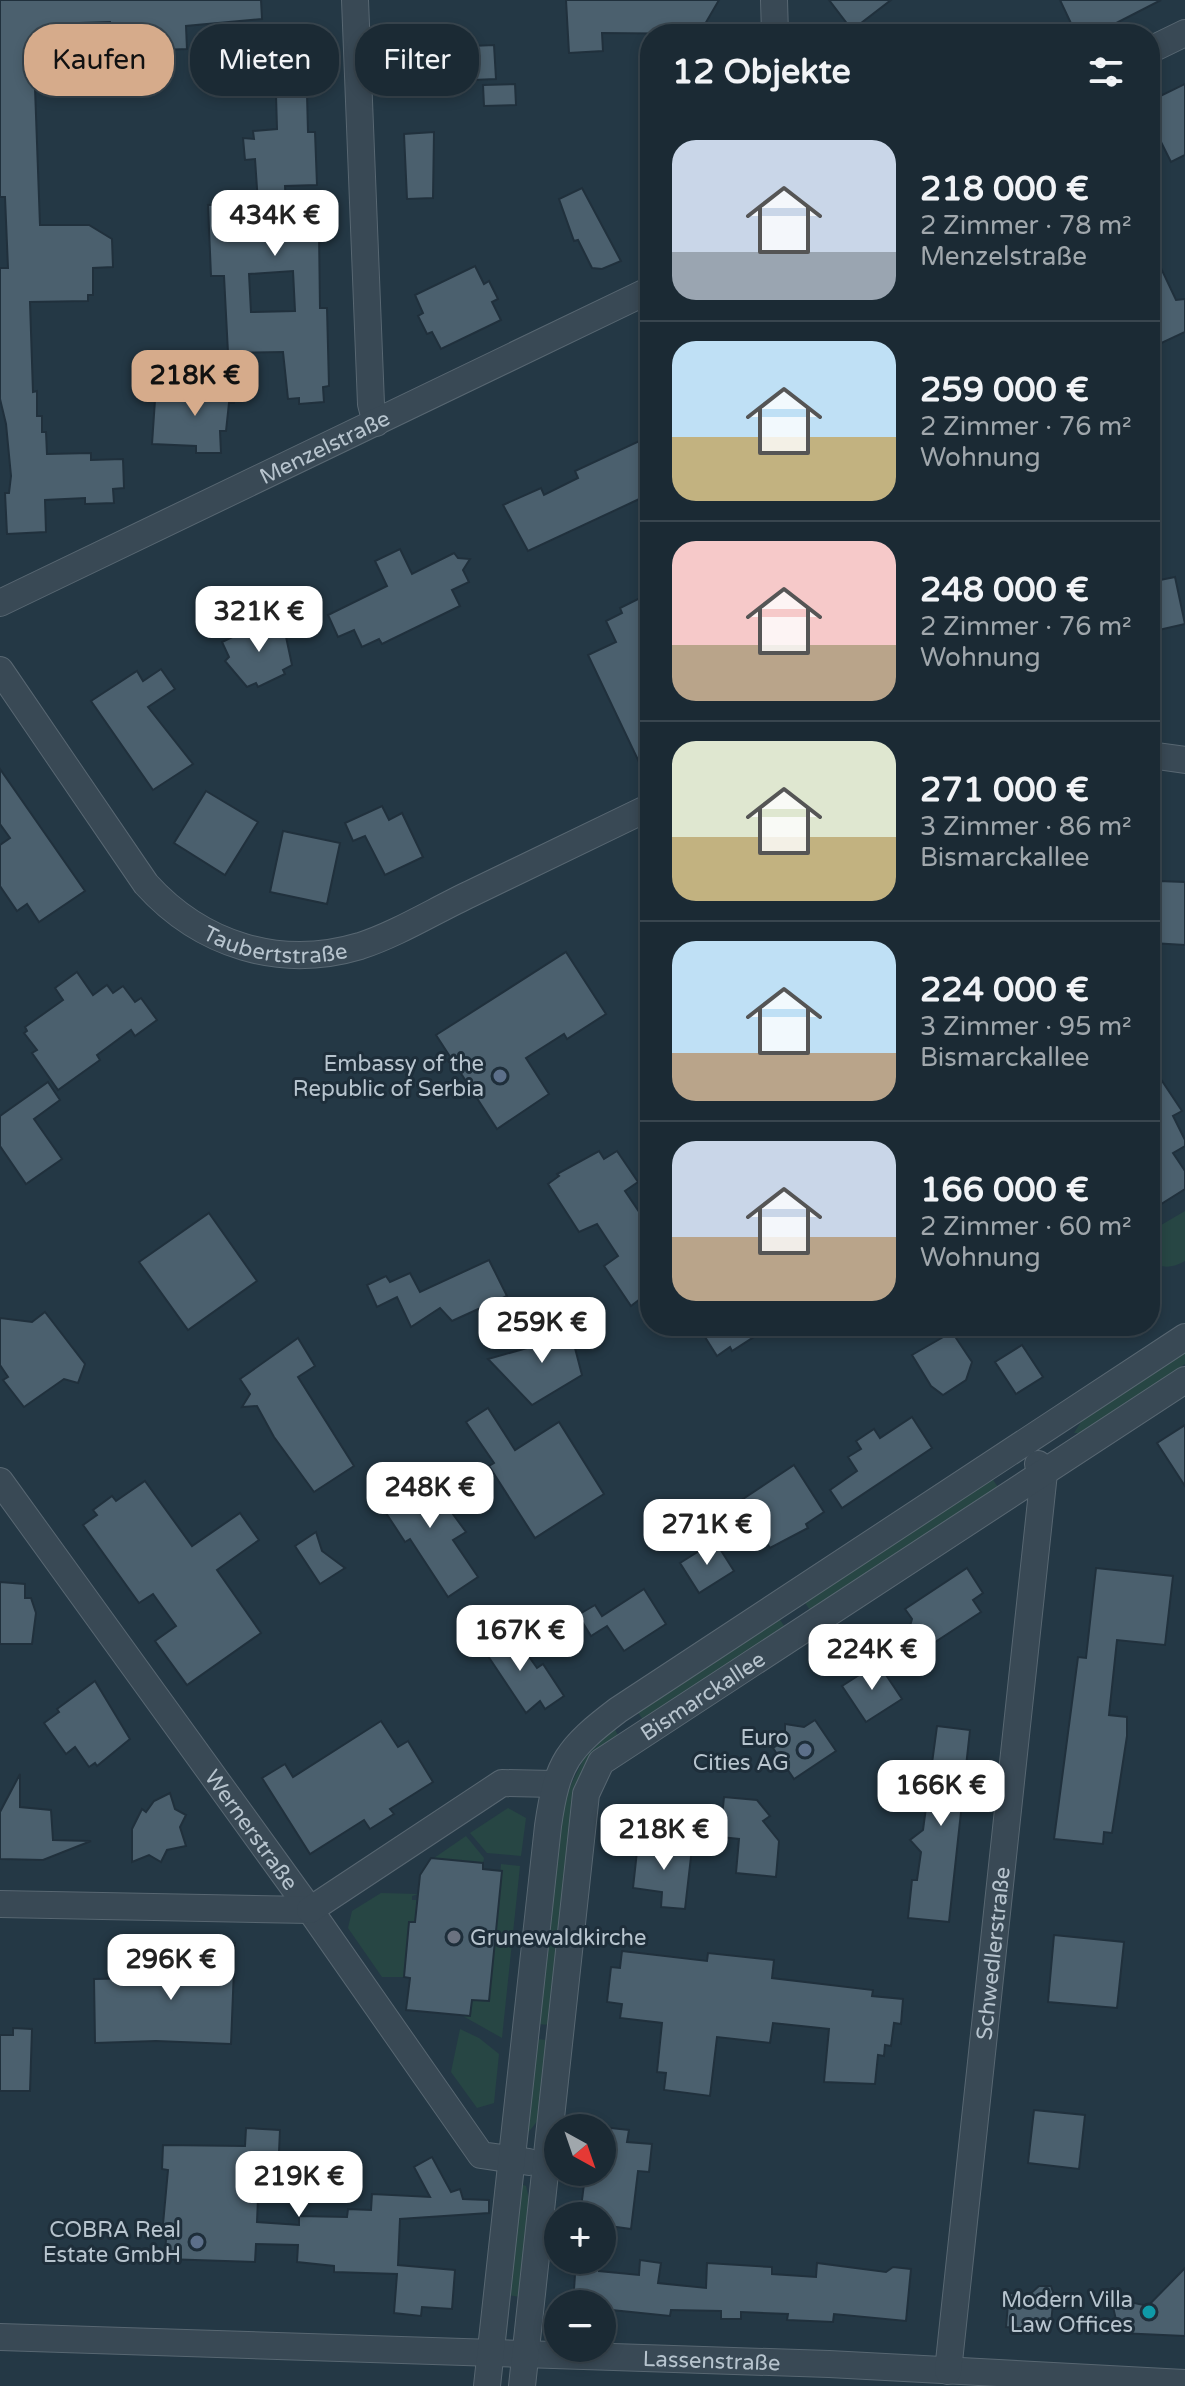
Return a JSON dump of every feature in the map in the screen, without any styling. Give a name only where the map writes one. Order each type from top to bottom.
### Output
[{"type":"street","points":[[355,0],[371,404],[376,423]]},
{"type":"street","points":[[774,0],[775,24]]},
{"type":"street","points":[[1160,45],[1185,33]]},
{"type":"street","name":"Menzelstraße","points":[[0,603],[640,295]]},
{"type":"street","name":"Taubertstraße","points":[[0,670],[137,871],[162,902],[209,936],[276,955],[305,957],[363,945],[640,812]]},
{"type":"street","points":[[1160,756],[1185,760]]},
{"type":"street","name":"Bismarckallee","points":[[487,2386],[554,1784],[580,1739],[618,1710],[1185,1337]]},
{"type":"street","name":"Bismarckallee","points":[[551,2114],[586,1794],[601,1762],[1185,1380]]},
{"type":"street","points":[[1026,1444],[1044,1473]]},
{"type":"street","name":"Schwedlerstraße","points":[[948,2371],[1044,1473]]},
{"type":"street","name":"Wernerstraße","points":[[0,1481],[9,1512],[310,1910],[481,2155],[514,2160]]},
{"type":"street","points":[[0,1904],[310,1910],[502,1783],[554,1784]]},
{"type":"street","points":[[514,2160],[544,2164]]},
{"type":"street","name":"Bismarckallee","points":[[522,2386],[544,2174]]},
{"type":"street","name":"Lassenstraße","points":[[0,2337],[948,2371],[1185,2383]]},
{"type":"green space","points":[[1185,1211],[1185,1261],[1168,1267],[1160,1265],[1160,1226]]},
{"type":"green space","points":[[1185,1349],[1185,1364],[1080,1433],[1074,1433],[1084,1417]]},
{"type":"green space","points":[[991,1477],[998,1487],[810,1610],[803,1600]]},
{"type":"green space","points":[[778,1617],[785,1627],[643,1720],[637,1711]]},
{"type":"green space","points":[[614,1727],[618,1736],[590,1760],[578,1781],[550,2025],[537,2024],[563,1801],[583,1760]]},
{"type":"green space","points":[[508,1808],[526,1818],[521,1856],[487,1853],[470,1833]]},
{"type":"green space","points":[[466,1836],[484,1858],[483,1863],[434,1858]]},
{"type":"green space","points":[[501,1864],[520,1866],[502,2038],[463,2016],[470,2016],[472,2000],[489,2001]]},
{"type":"green space","points":[[381,1893],[418,1894],[412,1896],[412,1900],[417,1900],[415,1922],[409,1922],[404,1977],[382,1977],[348,1928],[352,1911]]},
{"type":"green space","points":[[460,2029],[479,2038],[499,2054],[494,2103],[477,2108],[451,2072]]},
{"type":"green space","points":[[535,2039],[548,2040],[539,2119],[527,2134]]},
{"type":"green space","points":[[521,2184],[526,2186],[530,2203],[520,2297],[508,2295]]},
{"type":"building","points":[[0,0],[261,0],[262,19],[186,26],[187,49],[174,50],[174,24],[24,24],[24,96],[35,96],[40,225],[89,225],[112,239],[113,267],[93,268],[93,295],[88,295],[88,301],[30,302],[33,392],[37,391],[37,416],[42,416],[47,454],[91,453],[91,460],[123,459],[124,488],[113,489],[114,503],[85,504],[85,498],[45,500],[46,532],[7,534],[5,493],[9,493],[11,476],[6,424],[0,399],[0,268],[8,268],[5,197],[0,197]]},
{"type":"building","points":[[566,0],[719,0],[705,24],[640,24],[640,33],[602,33],[603,51],[569,53]]},
{"type":"building","points":[[829,0],[891,0],[860,24],[847,24]]},
{"type":"building","points":[[1060,0],[1161,0],[1114,24],[1071,24]]},
{"type":"building","points":[[494,45],[496,79],[479,80],[479,46]]},
{"type":"building","points":[[515,84],[516,105],[484,106],[483,85]]},
{"type":"building","points":[[1185,84],[1185,155],[1171,162],[1160,140],[1160,96]]},
{"type":"building","points":[[276,96],[307,96],[308,132],[315,132],[317,185],[285,186],[287,233],[319,231],[320,308],[327,308],[329,386],[323,387],[324,402],[299,404],[299,398],[288,399],[283,352],[228,353],[224,276],[211,276],[208,205],[258,203],[255,159],[245,160],[243,138],[254,139],[253,131],[277,129]],"holes":[[[293,271],[295,311],[251,312],[249,274]]]},
{"type":"building","points":[[434,132],[433,198],[407,199],[404,134]]},
{"type":"building","points":[[582,188],[621,261],[602,269],[592,268],[578,240],[574,241],[559,199]]},
{"type":"building","points":[[475,266],[484,284],[489,281],[498,299],[492,302],[501,320],[441,349],[432,332],[427,334],[418,316],[423,313],[415,295]]},
{"type":"building","points":[[1160,266],[1176,300],[1185,299],[1185,332],[1160,344]]},
{"type":"building","points":[[234,381],[234,403],[229,403],[226,431],[220,431],[221,453],[196,453],[196,446],[152,444],[155,400],[186,397],[186,391],[199,391],[199,382]]},
{"type":"building","points":[[640,441],[640,499],[528,551],[503,505],[541,488],[544,495],[578,478],[575,471]]},
{"type":"building","points":[[400,549],[412,574],[454,553],[458,558],[470,559],[463,570],[469,582],[452,590],[460,606],[382,644],[379,639],[362,647],[354,630],[338,637],[328,615],[387,586],[375,561]]},
{"type":"building","points":[[1175,577],[1185,624],[1160,630],[1160,580]]},
{"type":"building","points":[[640,598],[640,764],[588,655],[616,642],[606,621],[622,613],[620,608]]},
{"type":"building","points":[[274,617],[280,632],[285,632],[292,665],[283,670],[285,674],[258,687],[256,683],[247,687],[225,661],[229,657],[222,642]]},
{"type":"building","points":[[161,669],[175,689],[148,707],[193,764],[153,790],[91,701],[137,671],[143,681]]},
{"type":"building","points":[[0,769],[85,891],[39,922],[27,904],[17,911],[0,886],[0,845],[10,838],[0,824]]},
{"type":"building","points":[[206,791],[258,822],[225,875],[174,843]]},
{"type":"building","points":[[382,806],[389,820],[402,813],[423,857],[385,875],[365,836],[353,841],[345,823]]},
{"type":"building","points":[[283,831],[340,843],[327,904],[270,892]]},
{"type":"building","points":[[1160,881],[1185,882],[1185,945],[1160,943]]},
{"type":"building","points":[[566,952],[606,1014],[567,1039],[564,1034],[526,1058],[549,1094],[497,1129],[436,1035]]},
{"type":"building","points":[[77,972],[93,995],[107,985],[113,993],[123,986],[135,1002],[141,998],[157,1020],[135,1036],[131,1030],[97,1055],[100,1060],[58,1090],[32,1053],[37,1050],[24,1033],[27,1031],[25,1027],[63,1000],[55,988]]},
{"type":"building","points":[[1160,1078],[1182,1111],[1173,1116],[1185,1146],[1173,1153],[1185,1171],[1185,1189],[1160,1205]]},
{"type":"building","points":[[48,1082],[60,1100],[34,1119],[62,1159],[26,1184],[0,1146],[0,1116]]},
{"type":"building","points":[[599,1151],[604,1159],[617,1151],[638,1182],[625,1191],[640,1213],[640,1299],[631,1306],[604,1266],[618,1256],[597,1224],[579,1232],[548,1184],[559,1176],[557,1174]]},
{"type":"building","points":[[209,1213],[257,1281],[188,1330],[139,1262]]},
{"type":"building","points":[[489,1260],[507,1296],[452,1321],[440,1308],[411,1327],[397,1297],[377,1307],[367,1285],[386,1276],[390,1282],[410,1273],[420,1292]]},
{"type":"building","points":[[45,1312],[85,1364],[78,1383],[64,1379],[24,1407],[3,1380],[8,1377],[0,1365],[0,1318],[32,1322]]},
{"type":"building","points":[[569,1325],[582,1375],[532,1405],[488,1359],[534,1346],[532,1340]]},
{"type":"building","points":[[704,1336],[755,1336],[732,1351],[730,1347],[717,1356]]},
{"type":"building","points":[[945,1336],[955,1336],[972,1362],[966,1380],[943,1395],[931,1386],[912,1355]]},
{"type":"building","points":[[298,1338],[315,1366],[298,1377],[354,1466],[314,1492],[274,1437],[257,1406],[242,1407],[250,1394],[240,1379]]},
{"type":"building","points":[[1022,1345],[1043,1377],[1016,1394],[995,1362]]},
{"type":"building","points":[[488,1408],[515,1450],[559,1422],[604,1494],[535,1538],[489,1466],[494,1463],[466,1422]]},
{"type":"building","points":[[912,1417],[932,1448],[842,1508],[830,1490],[857,1471],[848,1457],[861,1449],[856,1441],[874,1429],[880,1438]]},
{"type":"building","points":[[1185,1425],[1185,1486],[1157,1443]]},
{"type":"building","points":[[794,1465],[824,1512],[806,1524],[808,1528],[770,1548],[740,1501]]},
{"type":"building","points":[[420,1469],[466,1532],[453,1540],[478,1577],[448,1597],[410,1539],[405,1542],[386,1513],[392,1509],[382,1493]]},
{"type":"building","points":[[145,1481],[192,1546],[240,1513],[259,1540],[217,1570],[261,1633],[187,1685],[155,1641],[176,1626],[153,1594],[139,1603],[83,1525],[97,1515],[93,1510],[112,1496],[116,1501]]},
{"type":"building","points":[[316,1532],[322,1551],[345,1568],[320,1584],[295,1546]]},
{"type":"building","points":[[715,1541],[734,1571],[699,1593],[680,1563]]},
{"type":"building","points":[[967,1568],[983,1593],[973,1600],[981,1612],[929,1646],[927,1642],[923,1645],[910,1626],[912,1619],[905,1609]]},
{"type":"building","points":[[1096,1568],[1173,1576],[1165,1645],[1117,1640],[1109,1715],[1127,1717],[1127,1736],[1112,1833],[1104,1832],[1103,1844],[1054,1839],[1078,1657],[1086,1658]]},
{"type":"building","points":[[0,1582],[25,1584],[25,1598],[31,1598],[36,1613],[32,1644],[0,1644]]},
{"type":"building","points":[[644,1589],[666,1624],[624,1651],[607,1626],[591,1636],[578,1615],[595,1605],[602,1616]]},
{"type":"building","points":[[483,1624],[508,1654],[520,1644],[537,1668],[543,1664],[564,1696],[545,1709],[540,1701],[526,1713],[472,1632]]},
{"type":"building","points":[[878,1663],[902,1699],[866,1722],[842,1686]]},
{"type":"building","points":[[95,1681],[130,1739],[97,1766],[95,1763],[89,1767],[75,1747],[66,1754],[44,1723],[59,1712],[57,1709]]},
{"type":"building","points":[[815,1720],[836,1751],[794,1779],[773,1748],[785,1740],[785,1724],[804,1727]]},
{"type":"building","points":[[381,1721],[398,1747],[408,1741],[433,1782],[390,1809],[394,1814],[370,1829],[364,1820],[310,1854],[262,1778],[285,1764],[293,1777]]},
{"type":"building","points":[[937,1726],[970,1730],[949,1922],[908,1918],[912,1880],[917,1880],[921,1852],[910,1840],[923,1830]]},
{"type":"building","points":[[20,1774],[20,1807],[51,1810],[53,1840],[91,1841],[43,1860],[0,1859],[0,1812]]},
{"type":"building","points":[[170,1793],[175,1809],[186,1815],[180,1827],[186,1846],[167,1850],[161,1862],[149,1855],[132,1862],[132,1829],[142,1809],[146,1812],[154,1801]]},
{"type":"building","points":[[724,1797],[757,1800],[770,1816],[763,1821],[779,1841],[776,1877],[736,1873],[739,1839],[720,1837]]},
{"type":"building","points":[[638,1842],[692,1848],[685,1909],[661,1907],[662,1892],[633,1888]]},
{"type":"building","name":"Grunewaldkirche","points":[[431,1858],[483,1863],[483,1869],[502,1871],[489,2001],[472,2000],[470,2016],[406,2010],[410,1978],[404,1977],[409,1922],[415,1922],[420,1875]]},
{"type":"building","points":[[1054,1935],[1124,1942],[1117,2008],[1048,2002]]},
{"type":"building","points":[[189,1941],[235,1943],[231,2044],[156,2041],[95,2043],[94,1979],[188,1977]]},
{"type":"building","points":[[622,1951],[707,1961],[708,1953],[774,1960],[772,1978],[873,1990],[872,1996],[903,1999],[901,2024],[894,2023],[891,2046],[885,2045],[884,2056],[878,2055],[875,2084],[824,2082],[829,2029],[773,2023],[770,2043],[717,2037],[710,2096],[664,2090],[666,2073],[657,2072],[662,2023],[620,2018],[622,2004],[607,2002],[611,1967],[620,1968]]},
{"type":"building","points":[[13,2028],[32,2029],[30,2091],[0,2091],[0,2035],[13,2035]]},
{"type":"building","points":[[1034,2110],[1085,2115],[1079,2169],[1028,2163]]},
{"type":"building","points":[[246,2128],[280,2130],[278,2174],[259,2173],[257,2222],[299,2225],[299,2216],[347,2217],[348,2209],[371,2210],[372,2194],[430,2197],[414,2167],[432,2157],[451,2192],[460,2189],[463,2199],[489,2200],[489,2213],[400,2219],[398,2265],[455,2270],[452,2309],[422,2307],[421,2316],[394,2313],[397,2274],[334,2272],[334,2266],[297,2262],[298,2245],[256,2244],[255,2262],[165,2259],[166,2239],[162,2235],[168,2170],[162,2169],[163,2145],[245,2146]]},
{"type":"building","points":[[616,2129],[629,2130],[627,2142],[652,2144],[649,2172],[638,2171],[631,2229],[616,2227],[616,2202],[582,2202],[584,2186],[616,2186]]},
{"type":"building","points":[[640,2260],[661,2263],[658,2283],[706,2288],[707,2263],[772,2267],[772,2274],[816,2277],[817,2263],[886,2272],[893,2267],[911,2269],[906,2321],[834,2314],[833,2322],[787,2320],[788,2314],[741,2312],[741,2319],[721,2319],[721,2311],[671,2310],[670,2316],[616,2310],[616,2290],[574,2290],[575,2274],[639,2275]]},
{"type":"building","name":"Modern Villa Law Offices","points":[[1185,2268],[1185,2336],[1119,2333],[1111,2298],[1148,2306]]},
{"type":"building","points":[[1039,2286],[1051,2286],[1054,2295],[1050,2331],[1006,2327],[1009,2293],[1029,2295]]},
{"type":"place","name":"Embassy of the Republic of Serbia","points":[[500,1076]]},
{"type":"place","name":"Euro Cities AG","points":[[805,1750]]},
{"type":"place","name":"Grunewaldkirche","points":[[454,1937]]},
{"type":"place","name":"COBRA Real Estate GmbH","points":[[197,2242]]},
{"type":"place","name":"Modern Villa Law Offices","points":[[1149,2312]]}]
